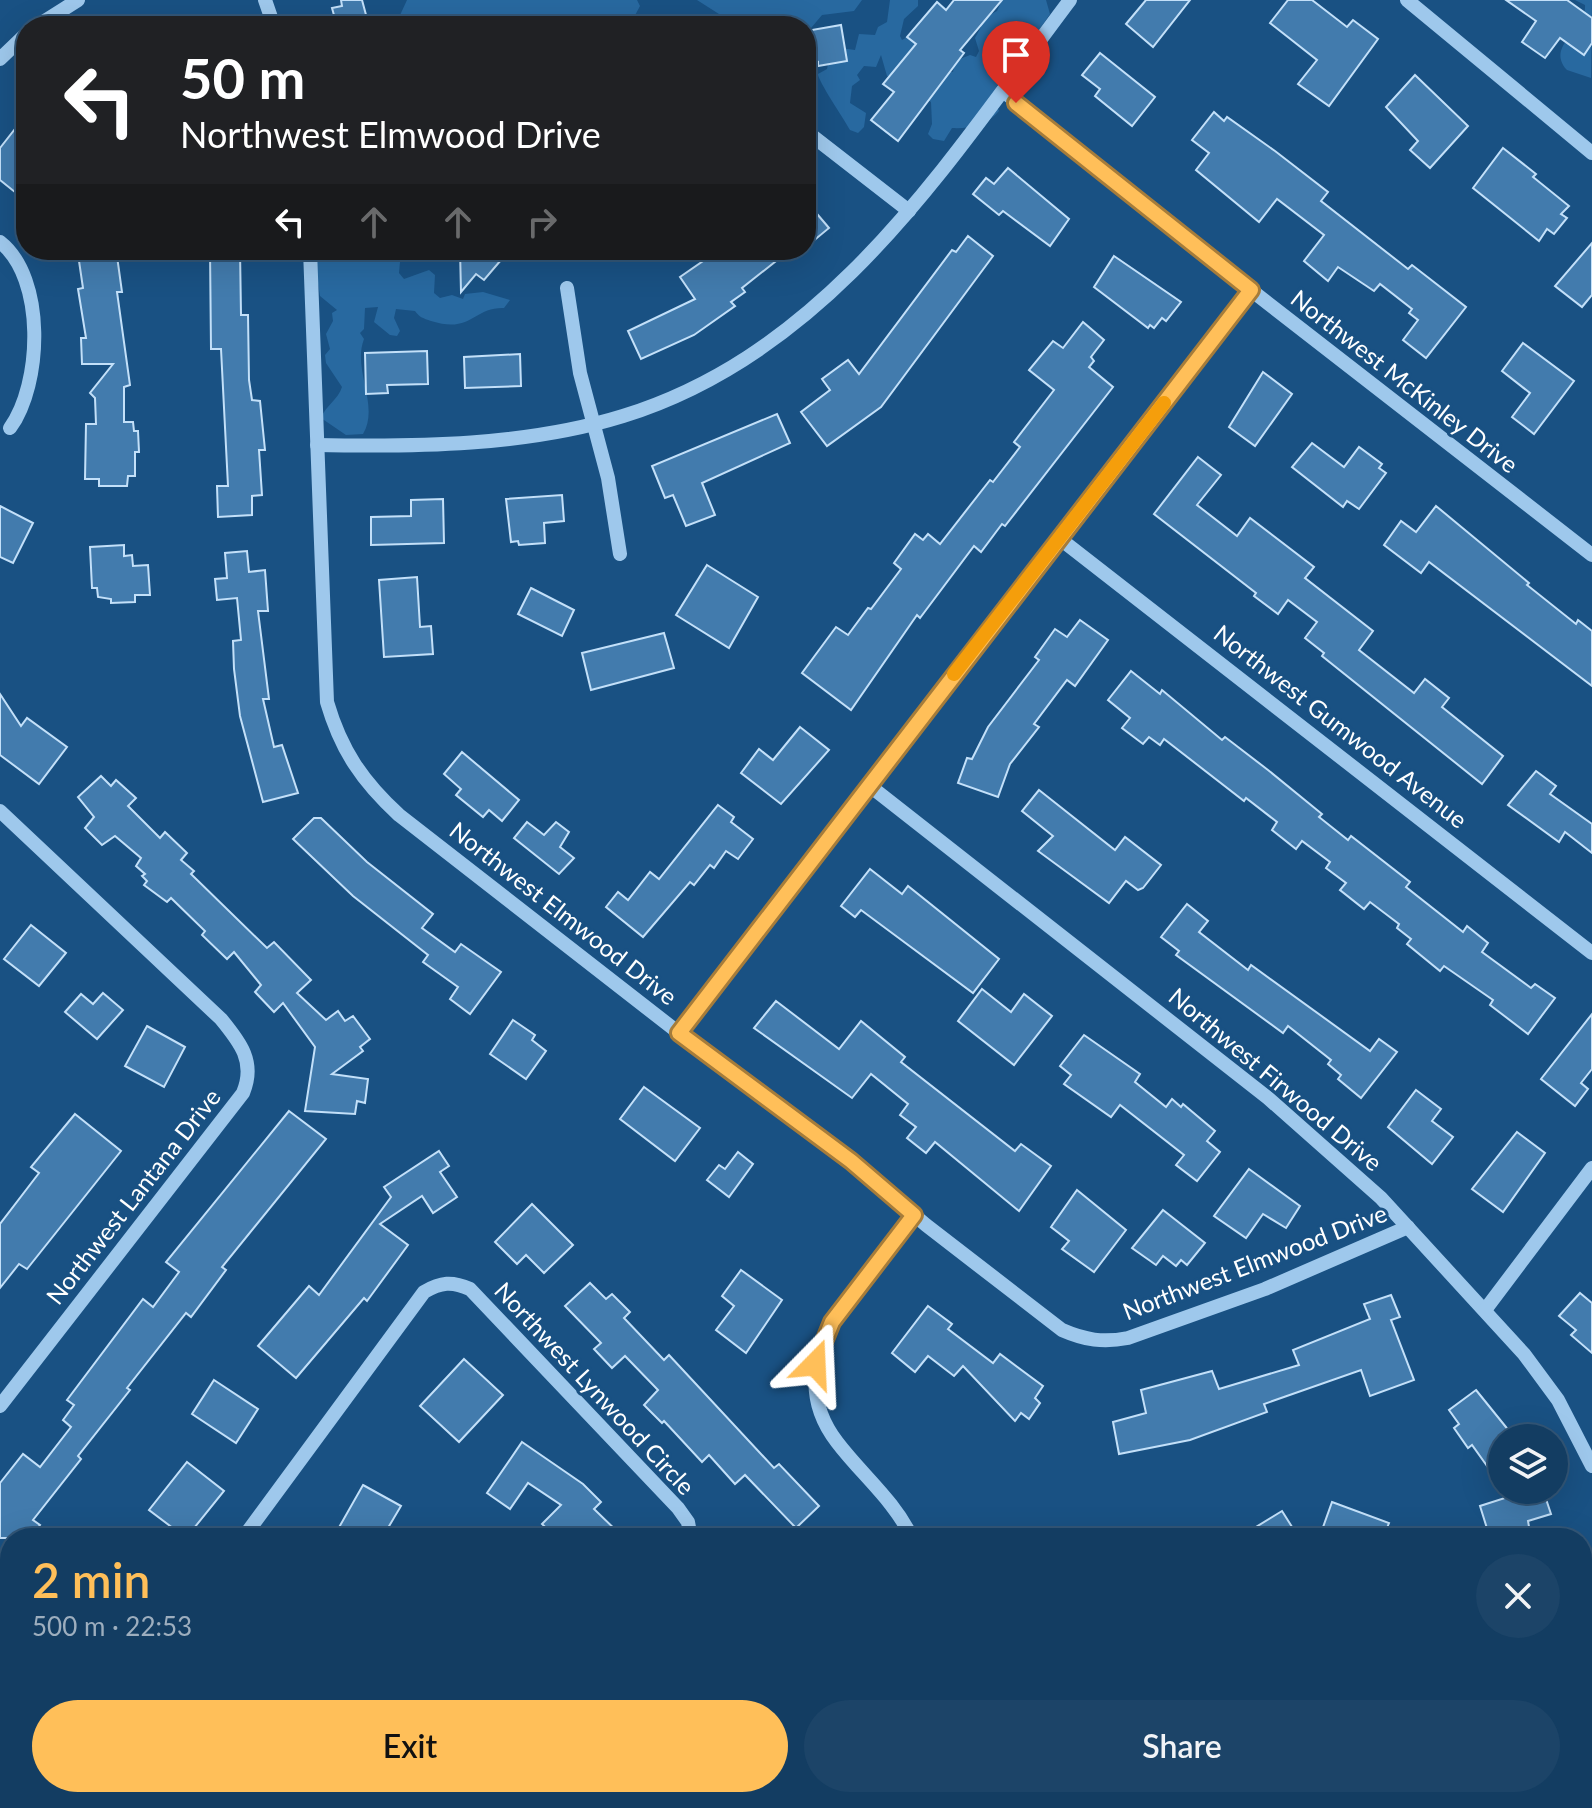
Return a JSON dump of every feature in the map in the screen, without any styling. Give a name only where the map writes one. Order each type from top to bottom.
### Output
[{"type":"street","points":[[53,16],[78,0]]},
{"type":"street","points":[[317,445],[509,438],[594,423],[670,398],[769,344],[851,275],[909,211],[1070,0]]},
{"type":"street","points":[[1407,0],[1592,153]]},
{"type":"street","points":[[0,59],[16,44]]},
{"type":"street","name":"Northwest McKinley Drive","points":[[1003,91],[1251,290],[1592,555]]},
{"type":"street","points":[[816,139],[909,211]]},
{"type":"street","points":[[0,242],[22,267],[31,300],[31,367],[24,404],[10,428]]},
{"type":"street","name":"Northwest Elmwood Drive","points":[[310,260],[325,689],[335,729],[350,761],[370,788],[399,815],[679,1033],[851,1161],[914,1215],[1062,1330],[1102,1341],[1128,1338],[1196,1315],[1408,1227]]},
{"type":"street","points":[[567,288],[580,373],[608,478],[620,554]]},
{"type":"street","points":[[679,1033],[1251,290]]},
{"type":"street","name":"Northwest Gumwood Avenue","points":[[1059,538],[1592,953]]},
{"type":"street","name":"Northwest Firwood Drive","points":[[870,786],[1315,1136],[1408,1227],[1485,1310],[1558,1400],[1592,1466]]},
{"type":"street","name":"Northwest Lantana Drive","points":[[0,811],[221,1019],[246,1052],[249,1070],[243,1093],[0,1406]]},
{"type":"street","points":[[1485,1310],[1592,1168]]},
{"type":"street","points":[[905,1528],[884,1495],[837,1442],[823,1418],[815,1392],[815,1364],[832,1322],[914,1215]]},
{"type":"street","name":"Northwest Lynwood Circle","points":[[250,1528],[424,1292],[439,1284],[455,1283],[470,1289],[678,1508],[689,1528]]},
{"type":"shaded area","points":[[407,0],[637,0],[640,6],[635,16],[400,16]]},
{"type":"shaded area","points":[[697,0],[862,0],[854,11],[822,15],[816,22],[816,16],[719,14]]},
{"type":"shaded area","points":[[890,0],[918,0],[918,6],[904,19],[900,36],[902,40],[917,32],[946,72],[953,72],[955,61],[970,55],[976,57],[979,51],[975,38],[981,27],[978,21],[997,11],[1002,0],[1046,0],[1050,14],[1021,56],[1008,55],[995,94],[999,111],[989,120],[971,127],[952,128],[944,141],[933,139],[928,134],[932,124],[931,102],[894,76],[887,76],[881,55],[876,67],[864,66],[857,75],[860,80],[852,86],[850,103],[866,113],[864,127],[858,133],[850,130],[818,74],[827,69],[829,60],[840,48],[855,50],[859,34],[875,35],[878,27],[887,22]]},
{"type":"shaded area","points":[[1575,0],[1592,0],[1591,78],[1567,70],[1562,61],[1564,45],[1584,14],[1585,5]]},
{"type":"shaded area","points":[[317,260],[400,260],[399,273],[404,279],[429,270],[435,275],[434,293],[440,298],[452,295],[463,299],[465,294],[483,292],[510,300],[504,308],[485,311],[455,324],[431,321],[415,311],[396,309],[394,318],[400,331],[397,336],[390,335],[374,322],[378,307],[365,308],[364,329],[360,333],[364,339],[361,363],[369,411],[363,434],[346,435],[321,418],[342,387],[326,363],[325,355],[330,349],[326,334],[333,321],[332,313],[337,310],[320,296]]},
{"type":"building","points":[[341,0],[362,0],[366,16],[334,16],[332,8],[342,6]]},
{"type":"building","points":[[954,0],[1002,0],[960,50],[964,53],[898,141],[871,120],[894,92],[883,84],[916,44],[907,37],[937,2],[946,10]]},
{"type":"building","points":[[1146,0],[1190,0],[1153,47],[1126,24]]},
{"type":"building","points":[[1288,0],[1312,0],[1347,27],[1353,20],[1378,39],[1329,106],[1298,84],[1317,60],[1270,23]]},
{"type":"building","points":[[1506,0],[1567,0],[1592,18],[1592,43],[1584,55],[1560,38],[1545,58],[1522,42],[1536,21]]},
{"type":"building","points":[[841,25],[847,61],[818,66],[816,29]]},
{"type":"building","points":[[1100,53],[1155,97],[1132,126],[1095,96],[1100,89],[1082,75]]},
{"type":"building","points":[[1415,75],[1468,126],[1430,168],[1410,150],[1418,141],[1386,107]]},
{"type":"building","points":[[1214,112],[1224,121],[1227,117],[1328,192],[1321,201],[1408,269],[1412,265],[1466,307],[1426,358],[1403,340],[1418,320],[1409,313],[1412,309],[1380,284],[1374,291],[1338,267],[1328,281],[1304,261],[1324,235],[1277,199],[1259,222],[1196,170],[1209,153],[1192,140]]},
{"type":"building","points":[[16,128],[16,193],[0,180],[0,148]]},
{"type":"building","points":[[1503,148],[1569,206],[1561,214],[1567,218],[1554,234],[1547,229],[1539,241],[1473,188]]},
{"type":"building","points":[[1008,168],[1069,219],[1050,246],[1003,211],[999,215],[973,194],[986,178],[994,184]]},
{"type":"building","points":[[816,213],[829,228],[816,239]]},
{"type":"building","points":[[968,236],[993,256],[881,407],[827,446],[801,412],[830,390],[822,379],[848,360],[859,374],[952,250],[956,252]]},
{"type":"building","points":[[1592,243],[1592,295],[1582,307],[1555,286]]},
{"type":"building","points":[[1114,256],[1181,302],[1166,321],[1162,318],[1154,328],[1150,325],[1148,328],[1094,287]]},
{"type":"building","points":[[118,260],[122,292],[117,292],[130,385],[124,387],[124,422],[133,422],[134,431],[138,431],[139,452],[135,452],[135,476],[128,476],[127,486],[99,486],[99,479],[85,479],[86,424],[96,424],[95,398],[90,393],[113,364],[82,364],[81,338],[86,338],[78,289],[83,288],[79,261]]},
{"type":"building","points":[[210,260],[240,260],[241,315],[248,315],[249,380],[252,400],[260,401],[265,450],[259,450],[262,495],[252,496],[252,515],[218,517],[217,486],[228,486],[221,349],[211,349]]},
{"type":"building","points":[[460,260],[501,260],[484,280],[476,274],[461,292]]},
{"type":"building","points":[[705,260],[777,260],[742,288],[745,292],[731,302],[735,306],[694,335],[641,359],[628,331],[695,299],[680,277]]},
{"type":"building","points":[[1083,322],[1104,340],[1091,357],[1094,361],[1089,367],[1113,387],[1005,526],[1002,524],[981,552],[974,546],[920,618],[917,615],[851,710],[802,673],[836,627],[848,635],[868,608],[871,609],[901,569],[894,563],[915,534],[923,540],[928,534],[940,544],[990,480],[993,482],[1020,447],[1014,442],[1054,390],[1029,370],[1053,341],[1063,348]]},
{"type":"building","points":[[1523,343],[1574,381],[1534,434],[1512,417],[1530,393],[1502,371]]},
{"type":"building","points":[[427,351],[428,384],[387,385],[388,393],[366,394],[365,353]]},
{"type":"building","points":[[520,354],[521,386],[465,388],[464,357]]},
{"type":"building","points":[[1263,372],[1292,394],[1255,446],[1229,427]]},
{"type":"building","points":[[777,414],[790,443],[702,483],[715,515],[686,526],[673,495],[665,498],[652,466]]},
{"type":"building","points":[[1312,443],[1344,467],[1359,447],[1382,464],[1379,468],[1386,473],[1359,509],[1347,501],[1343,507],[1292,467]]},
{"type":"building","points":[[1198,457],[1221,475],[1197,505],[1237,536],[1250,518],[1314,567],[1305,578],[1373,631],[1359,650],[1414,693],[1425,679],[1449,698],[1442,707],[1503,756],[1482,784],[1322,656],[1324,653],[1305,638],[1317,622],[1288,600],[1278,614],[1254,596],[1256,593],[1154,514]]},
{"type":"building","points":[[562,495],[564,521],[544,523],[545,543],[519,545],[518,541],[511,542],[506,499]]},
{"type":"building","points":[[443,499],[444,543],[371,545],[371,517],[411,516],[411,500]]},
{"type":"building","points":[[0,506],[33,523],[13,563],[0,557]]},
{"type":"building","points":[[1436,506],[1529,583],[1527,585],[1576,624],[1578,620],[1592,631],[1592,686],[1429,562],[1421,573],[1384,545],[1401,521],[1416,532]]},
{"type":"building","points":[[124,545],[124,556],[132,555],[133,566],[148,565],[150,595],[135,595],[135,602],[111,603],[111,599],[98,597],[97,588],[92,588],[90,547]]},
{"type":"building","points":[[247,551],[249,572],[265,570],[268,611],[258,611],[269,699],[263,699],[274,747],[282,745],[298,793],[263,802],[240,716],[234,669],[233,641],[241,640],[237,598],[217,600],[215,579],[227,578],[225,553]]},
{"type":"building","points":[[707,565],[758,597],[729,648],[676,615]]},
{"type":"building","points":[[417,577],[420,627],[431,626],[433,654],[384,657],[379,580]]},
{"type":"building","points":[[531,588],[574,610],[562,636],[518,614]]},
{"type":"building","points":[[1080,620],[1108,640],[1075,686],[1067,680],[1034,724],[1039,727],[1010,764],[998,797],[958,783],[967,758],[972,759],[988,727],[1039,660],[1035,657],[1055,629],[1067,637]]},
{"type":"building","points":[[664,633],[674,668],[591,690],[582,653]]},
{"type":"building","points":[[1131,671],[1160,694],[1162,690],[1222,740],[1225,737],[1268,770],[1322,814],[1319,817],[1348,840],[1351,836],[1410,882],[1406,887],[1463,932],[1467,926],[1488,943],[1482,952],[1531,988],[1535,984],[1555,998],[1528,1034],[1490,1005],[1493,1000],[1444,966],[1440,971],[1407,944],[1411,939],[1397,928],[1399,924],[1370,902],[1364,909],[1340,890],[1346,883],[1326,868],[1330,862],[1302,841],[1296,849],[1272,830],[1277,822],[1246,798],[1244,801],[1164,739],[1160,745],[1149,737],[1143,744],[1122,728],[1130,718],[1108,700]]},
{"type":"building","points":[[0,694],[21,726],[27,718],[67,747],[39,784],[0,755]]},
{"type":"building","points":[[800,727],[829,750],[781,804],[741,773],[759,749],[773,760]]},
{"type":"building","points":[[462,752],[519,800],[502,821],[489,810],[483,817],[456,795],[461,789],[444,774]]},
{"type":"building","points":[[1536,771],[1556,786],[1550,794],[1592,824],[1592,853],[1565,832],[1559,842],[1508,805]]},
{"type":"building","points":[[101,776],[111,786],[116,780],[136,798],[128,806],[160,838],[165,832],[187,853],[181,860],[194,871],[191,874],[267,948],[274,942],[311,980],[297,993],[326,1020],[338,1011],[345,1021],[353,1016],[370,1039],[360,1047],[363,1051],[332,1074],[368,1079],[365,1103],[357,1101],[355,1114],[305,1111],[315,1047],[283,1003],[274,1012],[255,992],[261,985],[234,952],[227,959],[202,935],[205,931],[171,898],[167,902],[144,885],[147,881],[142,876],[145,874],[136,866],[141,858],[115,836],[102,845],[85,828],[94,817],[78,797]]},
{"type":"building","points":[[1039,790],[1115,850],[1125,837],[1161,865],[1143,888],[1138,890],[1126,881],[1109,903],[1038,851],[1053,836],[1022,811]]},
{"type":"building","points":[[718,805],[734,817],[731,822],[753,839],[738,859],[726,851],[714,868],[710,865],[694,885],[690,882],[643,937],[606,907],[618,892],[628,900],[650,872],[659,879]]},
{"type":"building","points":[[314,818],[321,818],[367,862],[433,914],[422,928],[455,952],[461,944],[501,972],[470,1014],[450,999],[458,987],[423,962],[428,955],[353,896],[293,839]]},
{"type":"building","points":[[527,822],[544,835],[556,822],[569,832],[560,847],[574,858],[559,874],[514,838]]},
{"type":"building","points":[[870,869],[902,894],[908,886],[999,959],[973,993],[861,910],[855,917],[841,906]]},
{"type":"building","points":[[1187,904],[1208,921],[1199,932],[1248,970],[1251,965],[1370,1051],[1379,1039],[1397,1052],[1361,1098],[1338,1079],[1341,1075],[1328,1064],[1331,1060],[1288,1026],[1283,1033],[1176,955],[1179,951],[1161,937]]},
{"type":"building","points":[[31,925],[66,953],[39,986],[4,959]]},
{"type":"building","points":[[982,989],[1011,1012],[1024,994],[1052,1016],[1014,1065],[958,1021]]},
{"type":"building","points":[[103,993],[123,1010],[97,1039],[65,1012],[81,994],[93,1004]]},
{"type":"building","points":[[776,1001],[839,1049],[861,1021],[905,1057],[901,1062],[1015,1151],[1021,1144],[1051,1166],[1019,1211],[935,1142],[926,1153],[907,1138],[916,1127],[900,1115],[908,1104],[871,1074],[852,1098],[754,1028]]},
{"type":"building","points":[[1592,1014],[1592,1069],[1581,1083],[1588,1089],[1575,1106],[1541,1079]]},
{"type":"building","points":[[513,1020],[535,1035],[532,1040],[546,1051],[526,1079],[490,1054]]},
{"type":"building","points":[[147,1026],[185,1047],[164,1087],[125,1066]]},
{"type":"building","points":[[1084,1035],[1140,1074],[1135,1082],[1166,1107],[1172,1099],[1181,1107],[1183,1104],[1215,1131],[1207,1141],[1220,1152],[1197,1181],[1176,1165],[1184,1155],[1120,1105],[1111,1117],[1064,1084],[1071,1075],[1060,1066]]},
{"type":"building","points":[[644,1087],[700,1128],[675,1161],[620,1119]]},
{"type":"building","points":[[1416,1090],[1441,1109],[1432,1121],[1453,1137],[1432,1164],[1388,1127]]},
{"type":"building","points":[[289,1111],[326,1139],[222,1267],[226,1270],[191,1317],[186,1313],[127,1388],[130,1390],[78,1456],[81,1459],[33,1520],[40,1525],[38,1528],[0,1528],[0,1483],[23,1454],[40,1467],[71,1427],[63,1420],[74,1405],[67,1400],[143,1299],[153,1307],[179,1272],[166,1262]]},
{"type":"building","points":[[75,1114],[121,1151],[27,1269],[19,1264],[0,1288],[0,1224],[39,1173],[31,1167]]},
{"type":"building","points":[[1517,1132],[1545,1153],[1503,1212],[1472,1189]]},
{"type":"building","points":[[439,1151],[449,1166],[440,1172],[457,1197],[433,1213],[422,1196],[380,1224],[408,1245],[367,1301],[364,1298],[296,1378],[258,1346],[309,1286],[319,1295],[391,1197],[384,1187]]},
{"type":"building","points":[[738,1152],[753,1164],[729,1197],[707,1180],[719,1165],[725,1169]]},
{"type":"building","points":[[1249,1169],[1300,1206],[1286,1228],[1263,1214],[1246,1238],[1214,1216]]},
{"type":"building","points":[[1077,1190],[1126,1230],[1094,1272],[1062,1249],[1069,1241],[1051,1227]]},
{"type":"building","points":[[532,1204],[573,1245],[544,1273],[526,1255],[517,1264],[495,1242]]},
{"type":"building","points":[[1163,1210],[1205,1243],[1187,1265],[1181,1260],[1176,1266],[1163,1256],[1156,1265],[1132,1248]]},
{"type":"building","points":[[741,1270],[782,1300],[746,1353],[716,1330],[734,1306],[722,1296]]},
{"type":"building","points":[[590,1283],[606,1299],[612,1294],[630,1312],[624,1318],[664,1360],[669,1355],[774,1468],[779,1464],[819,1506],[796,1528],[745,1475],[735,1484],[709,1455],[702,1462],[664,1421],[662,1423],[644,1405],[658,1390],[625,1356],[612,1368],[594,1349],[601,1343],[565,1306]]},
{"type":"building","points":[[1580,1293],[1592,1303],[1592,1353],[1571,1335],[1576,1330],[1559,1316]]},
{"type":"building","points":[[1391,1295],[1400,1317],[1391,1320],[1414,1380],[1370,1396],[1361,1370],[1264,1404],[1267,1412],[1190,1440],[1119,1454],[1113,1422],[1146,1413],[1141,1390],[1212,1371],[1219,1389],[1299,1365],[1293,1350],[1370,1319],[1364,1304]]},
{"type":"building","points":[[928,1306],[952,1324],[948,1329],[993,1363],[1000,1354],[1043,1386],[1035,1398],[1040,1403],[1029,1419],[1021,1413],[1015,1421],[963,1366],[954,1376],[928,1356],[915,1372],[892,1353]]},
{"type":"building","points":[[464,1359],[503,1395],[459,1442],[420,1406]]},
{"type":"building","points":[[214,1380],[258,1409],[236,1443],[192,1414]]},
{"type":"building","points":[[1476,1390],[1503,1424],[1488,1424],[1488,1467],[1472,1445],[1468,1448],[1454,1428],[1459,1424],[1449,1410]]},
{"type":"building","points":[[522,1442],[583,1484],[601,1502],[594,1509],[614,1528],[546,1528],[542,1524],[561,1505],[528,1483],[510,1509],[487,1493]]},
{"type":"building","points":[[187,1462],[224,1491],[194,1528],[173,1528],[149,1510]]},
{"type":"building","points":[[363,1485],[401,1506],[388,1528],[339,1528]]},
{"type":"building","points":[[1332,1502],[1389,1523],[1387,1528],[1323,1528]]},
{"type":"building","points":[[1488,1503],[1548,1504],[1551,1514],[1528,1521],[1529,1528],[1487,1528],[1480,1506]]},
{"type":"building","points":[[1282,1511],[1293,1528],[1254,1528]]},
{"type":"slow traffic","points":[[954,674],[1164,403]]},
{"type":"route","points":[[815,1364],[832,1322],[914,1215],[851,1161],[679,1033],[1251,290],[1016,103]]}]
